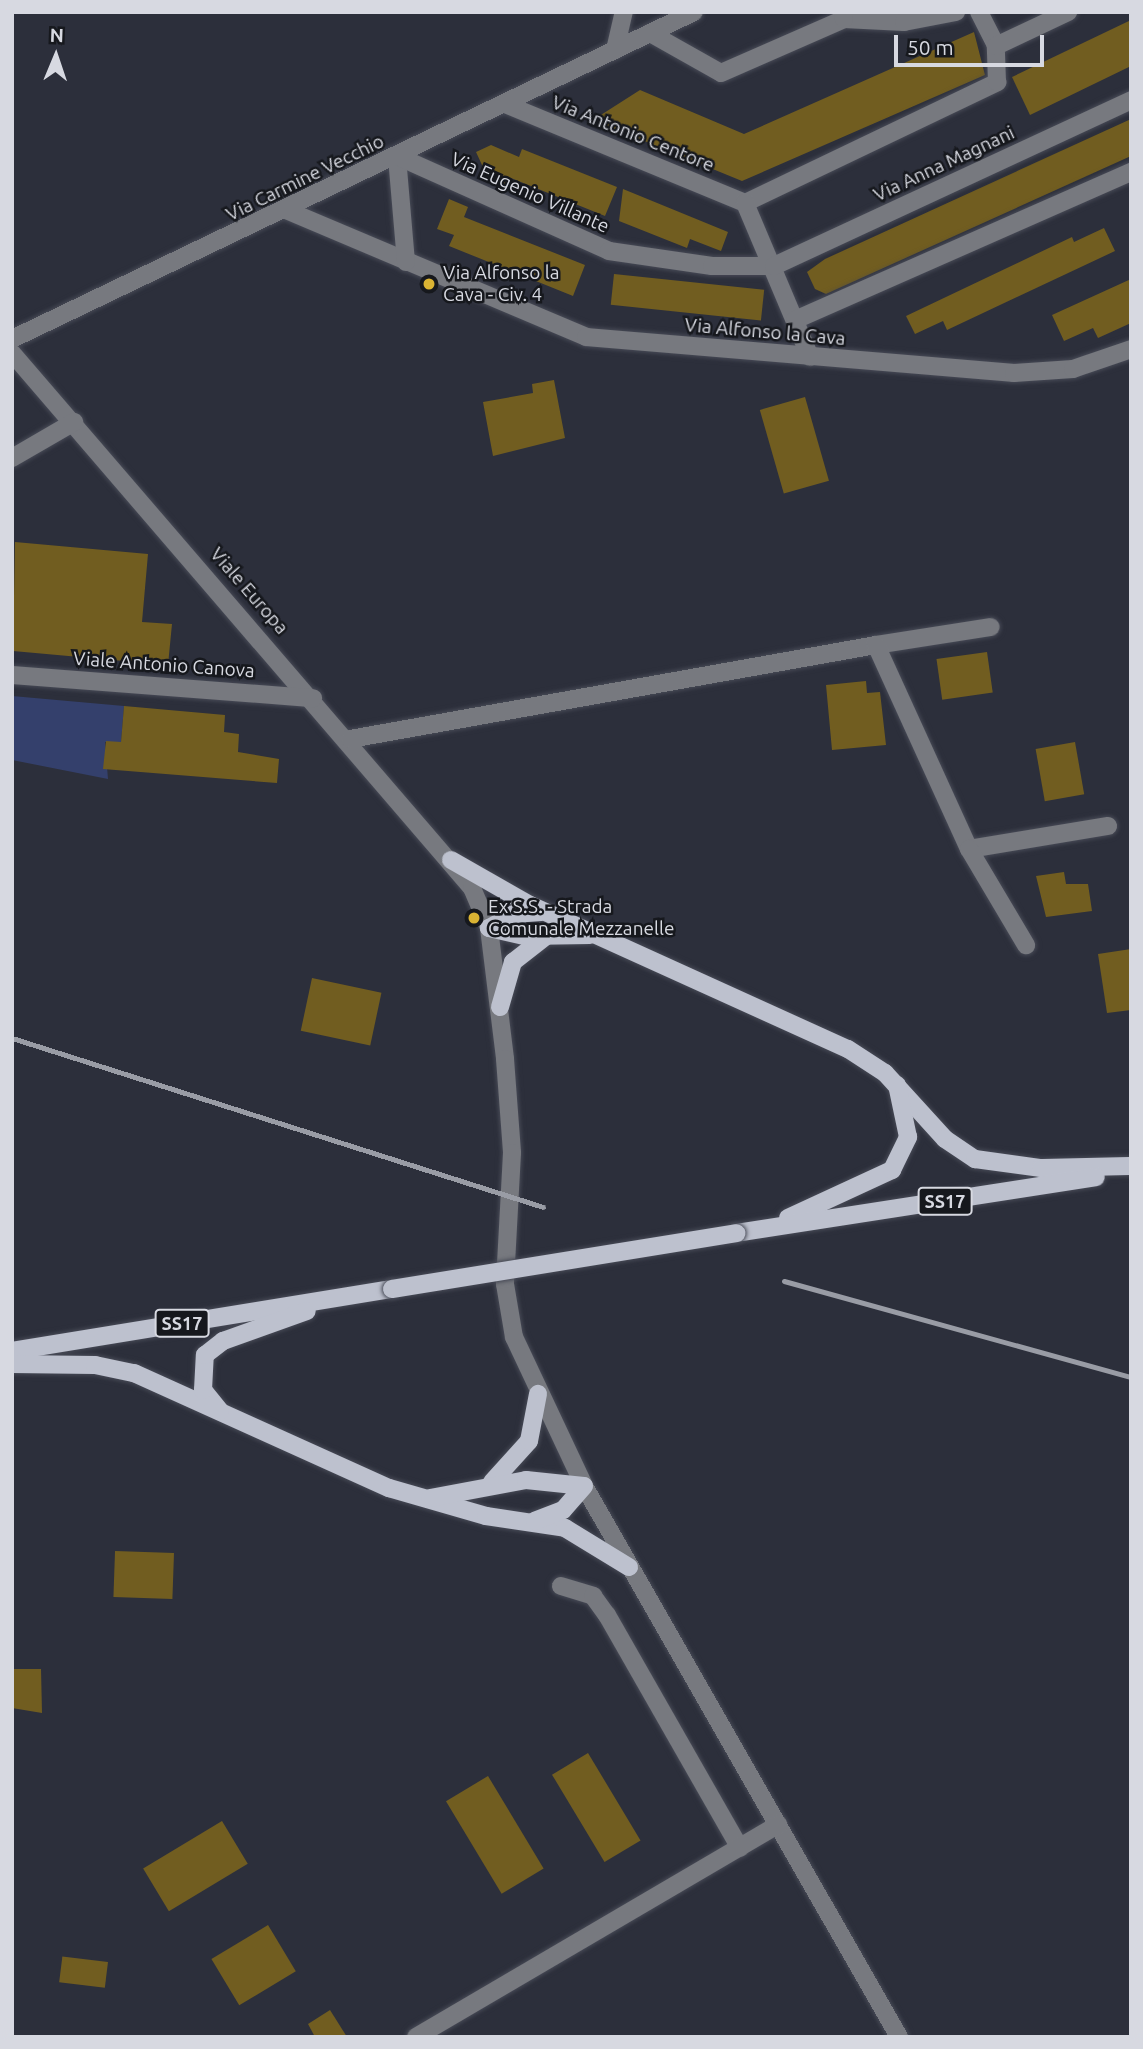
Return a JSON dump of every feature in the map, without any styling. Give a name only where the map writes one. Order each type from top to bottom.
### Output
[{"type":"main road","points":[[451,860],[597,937],[841,1046],[896,1084],[944,1139],[982,1162],[1131,1166]]},
{"type":"main road","points":[[489,928],[514,914],[547,912]]},
{"type":"main road","points":[[489,928],[551,936],[597,937]]},
{"type":"main road","points":[[500,1007],[513,962],[551,936]]},
{"type":"main road","points":[[758,1229],[860,1190],[892,1170],[908,1137],[896,1084]]},
{"type":"main road","name":"SS17","points":[[12,1351],[758,1229],[1131,1172]]},
{"type":"main road","points":[[231,1419],[203,1390],[201,1363],[212,1348],[352,1296]]},
{"type":"main road","points":[[12,1364],[122,1369],[231,1419],[423,1498],[582,1535],[629,1567]]},
{"type":"main road","points":[[480,1488],[519,1459],[535,1422],[538,1394]]},
{"type":"main road","points":[[423,1498],[541,1480],[584,1486]]},
{"type":"main road","points":[[531,1521],[563,1510],[584,1486]]},
{"type":"street","points":[[615,50],[624,12]]},
{"type":"street","name":"Via Carmine Vecchio","points":[[12,340],[694,12]]},
{"type":"street","points":[[650,33],[721,73],[843,15],[904,22],[956,12]]},
{"type":"street","points":[[810,357],[774,266],[745,203],[996,82],[996,46],[979,12]]},
{"type":"street","points":[[996,46],[1068,12]]},
{"type":"street","name":"Via Anna Magnani","points":[[774,266],[1131,100]]},
{"type":"street","name":"Via Antonio Centore","points":[[505,104],[745,203]]},
{"type":"street","points":[[397,156],[406,261]]},
{"type":"street","name":"Via Eugenio Villante","points":[[397,156],[609,251],[712,266],[774,266]]},
{"type":"street","name":"Via Alfonso la Cava","points":[[795,320],[1131,172]]},
{"type":"street","name":"Via Alfonso la Cava","points":[[286,210],[586,337],[1014,373],[1073,369],[1131,349]]},
{"type":"street","name":"Viale Europa","points":[[12,353],[350,739],[451,860],[489,928]]},
{"type":"street","points":[[12,457],[74,422]]},
{"type":"street","points":[[350,739],[990,627]]},
{"type":"street","points":[[876,645],[969,849],[1026,945]]},
{"type":"street","name":"Viale Antonio Canova","points":[[12,675],[313,698]]},
{"type":"street","points":[[969,849],[1108,826]]},
{"type":"street","points":[[489,928],[500,1007],[512,1153],[507,1303],[538,1394],[584,1486],[629,1567],[899,2037]]},
{"type":"street","points":[[561,1586],[593,1596],[607,1615],[740,1848]]},
{"type":"street","points":[[416,2037],[778,1825]]},
{"type":"shaded area","points":[[12,696],[124,706],[121,742],[105,742],[108,779],[12,760]]},
{"type":"building","points":[[1131,20],[1131,66],[1030,115],[1012,77]]},
{"type":"building","points":[[974,32],[985,75],[742,181],[593,120],[640,90],[744,134]]},
{"type":"building","points":[[1131,119],[1131,156],[826,294],[815,289],[807,272],[825,259]]},
{"type":"building","points":[[491,145],[519,157],[522,149],[617,187],[605,216],[511,178],[508,186],[488,178],[476,152]]},
{"type":"building","points":[[623,189],[728,232],[721,251],[690,239],[687,248],[619,221]]},
{"type":"building","points":[[449,199],[468,207],[464,217],[585,265],[573,296],[449,246],[454,235],[437,229]]},
{"type":"building","points":[[1104,228],[1115,251],[947,330],[943,321],[915,334],[906,316],[1072,237],[1074,242]]},
{"type":"building","points":[[614,274],[764,290],[761,321],[611,305]]},
{"type":"building","points":[[1131,279],[1131,323],[1098,338],[1093,328],[1064,341],[1052,315]]},
{"type":"building","points":[[554,380],[565,438],[493,456],[483,402],[533,393],[532,384]]},
{"type":"building","points":[[805,397],[829,481],[784,494],[760,410]]},
{"type":"building","points":[[15,542],[148,554],[142,622],[172,624],[168,665],[13,651]]},
{"type":"building","points":[[987,652],[993,693],[942,700],[936,659]]},
{"type":"building","points":[[866,681],[867,693],[880,692],[886,745],[832,750],[826,685]]},
{"type":"building","points":[[124,706],[225,715],[224,732],[239,734],[238,752],[279,759],[277,783],[103,769],[106,741],[121,742]]},
{"type":"building","points":[[1075,742],[1084,794],[1045,801],[1036,749]]},
{"type":"building","points":[[1064,872],[1066,884],[1088,884],[1092,911],[1046,917],[1036,876]]},
{"type":"building","points":[[1131,949],[1131,1010],[1107,1013],[1098,954]]},
{"type":"building","points":[[312,978],[381,993],[370,1046],[301,1031]]},
{"type":"building","points":[[115,1551],[174,1553],[172,1599],[113,1597]]},
{"type":"building","points":[[12,1669],[41,1669],[42,1713],[12,1708]]},
{"type":"building","points":[[588,1753],[641,1840],[605,1862],[552,1775]]},
{"type":"building","points":[[488,1776],[544,1869],[502,1894],[446,1801]]},
{"type":"building","points":[[222,1821],[248,1864],[169,1911],[143,1868]]},
{"type":"building","points":[[268,1925],[296,1971],[239,2005],[211,1959]]},
{"type":"building","points":[[62,1956],[108,1962],[105,1988],[59,1982]]},
{"type":"building","points":[[330,2010],[347,2037],[315,2037],[308,2024]]},
{"type":"railway","points":[[12,1038],[543,1207]]},
{"type":"railway","points":[[784,1281],[1131,1377]]},
{"type":"place","name":"Via Alfonso la Cava - Civ. 4","points":[[429,284]]},
{"type":"place","name":"Ex S.S. - Strada Comunale Mezzanelle","points":[[474,918]]}]
